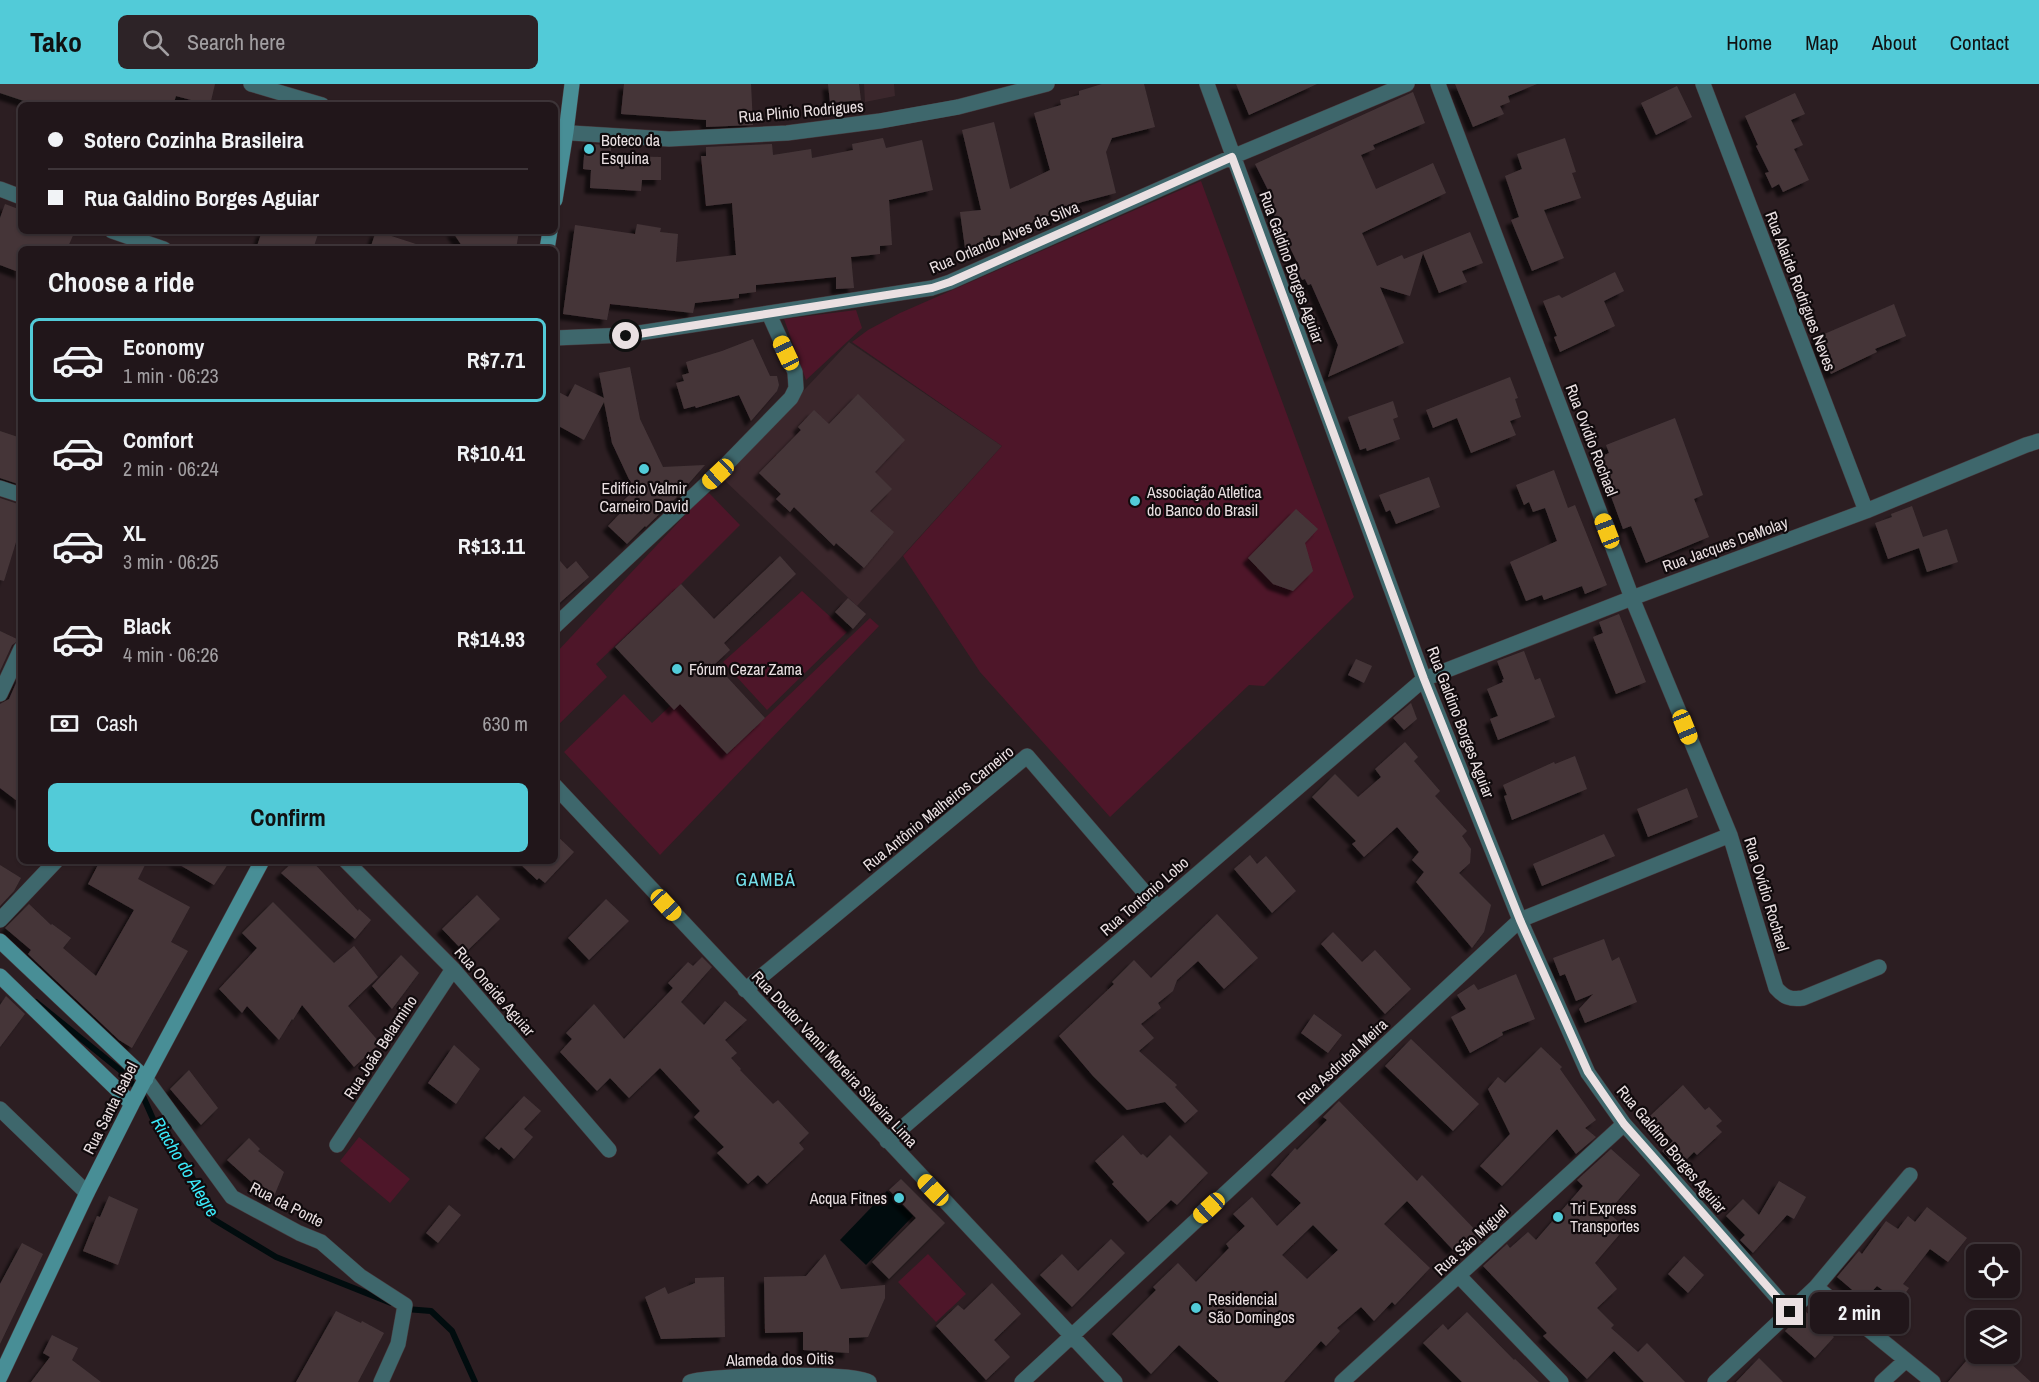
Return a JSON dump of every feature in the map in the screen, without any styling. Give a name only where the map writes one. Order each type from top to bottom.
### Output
[{"type":"street","points":[[251,84],[312,102]]},
{"type":"street","points":[[558,166],[561,132],[572,84]]},
{"type":"street","name":"Rua Plinio Rodrigues","points":[[561,132],[669,139],[787,133],[880,122],[958,107],[1047,84]]},
{"type":"street","name":"Rua Galdino Borges Aguiar","points":[[1207,84],[1424,679],[1520,920],[1588,1072],[1624,1124],[1790,1312]]},
{"type":"street","name":"Rua Orlando Alves da Silva","points":[[558,338],[626,336],[932,288],[1232,157],[1407,84]]},
{"type":"street","name":"Rua Ovídio Rochael","points":[[1438,84],[1632,598],[1730,835],[1776,987],[1781,994],[1794,1000],[1880,967]]},
{"type":"street","name":"Rua Alaide Rodrigues Neves","points":[[1703,84],[1866,511]]},
{"type":"street","points":[[0,189],[18,195]]},
{"type":"street","points":[[121,234],[155,246]]},
{"type":"street","points":[[558,623],[718,474],[791,398],[796,379],[769,314]]},
{"type":"street","name":"Rua Jacques DeMolay","points":[[1424,679],[1632,598],[1866,511],[2039,441]]},
{"type":"street","points":[[0,488],[18,494]]},
{"type":"street","points":[[0,694],[18,655]]},
{"type":"street","name":"Rua Tontonio Lobo","points":[[887,1141],[1424,679]]},
{"type":"street","name":"Rua Antônio Malheiros Carneiro","points":[[745,990],[1027,756],[1158,908]]},
{"type":"street","name":"Rua Doutor Vanni Moreira Silveira Lima","points":[[558,789],[1115,1382]]},
{"type":"street","name":"Rua Asdrubal Meira","points":[[1022,1382],[1520,920],[1730,835]]},
{"type":"street","points":[[0,920],[53,864]]},
{"type":"street","name":"Rua Santa Isabel","points":[[0,1377],[87,1193],[260,864]]},
{"type":"street","name":"Rua Oneide Aguiar","points":[[349,864],[453,969],[609,1150]]},
{"type":"street","points":[[0,941],[146,1079]]},
{"type":"street","name":"Rua João Belarmino","points":[[337,1145],[453,969]]},
{"type":"street","points":[[0,976],[133,1103]]},
{"type":"street","name":"Rua da Ponte","points":[[146,1079],[232,1197],[298,1233],[321,1242],[360,1276],[405,1305],[398,1344],[381,1382]]},
{"type":"street","points":[[0,1109],[87,1193]]},
{"type":"street","name":"Rua São Miguel","points":[[1342,1382],[1624,1124]]},
{"type":"street","points":[[1715,1382],[1815,1287],[1910,1175]]},
{"type":"street","points":[[1459,1276],[1561,1382]]},
{"type":"street","points":[[1815,1287],[1933,1382]]},
{"type":"street","points":[[1882,1382],[1905,1361]]},
{"type":"street","name":"Alameda dos Oitis","points":[[690,1382],[710,1379],[806,1376],[845,1376],[869,1382]]},
{"type":"shaded area","points":[[864,84],[894,84],[895,96],[865,102]]},
{"type":"shaded area","name":"Associação Atletica do Banco do Brasil","points":[[1201,181],[1354,597],[1264,686],[1249,685],[1110,817],[980,672],[903,556],[1002,446],[852,342],[868,330],[900,313]]},
{"type":"shaded area","points":[[856,310],[862,328],[806,380],[784,319]]},
{"type":"shaded area","points":[[849,342],[1002,446],[857,606],[722,478]]},
{"type":"shaded area","points":[[709,493],[740,525],[596,664],[607,677],[558,725],[558,651],[701,498]]},
{"type":"shaded area","points":[[802,591],[847,632],[767,710],[723,662]]},
{"type":"shaded area","points":[[870,618],[879,626],[660,855],[564,752],[624,694],[652,723],[670,706],[680,704],[727,754]]},
{"type":"shaded area","points":[[359,1137],[410,1179],[390,1203],[340,1161]]},
{"type":"shaded area","points":[[887,1191],[913,1216],[866,1265],[840,1240]]},
{"type":"shaded area","points":[[928,1254],[966,1294],[936,1322],[898,1282]]},
{"type":"building","points":[[0,84],[215,84],[211,102],[199,102],[176,96],[174,102],[27,102],[0,93]]},
{"type":"building","points":[[624,84],[751,84],[753,125],[706,127],[706,120],[621,114]]},
{"type":"building","points":[[828,84],[859,84],[861,100],[830,103]]},
{"type":"building","points":[[1102,84],[1144,84],[1155,127],[1112,138],[1106,152],[1116,193],[1082,202],[1019,228],[1019,233],[983,237],[984,246],[965,248],[960,212],[981,210],[962,130],[994,122],[1010,189],[1050,170],[1034,113],[1061,105],[1060,100],[1079,95],[1079,91]]},
{"type":"building","points":[[1236,84],[1317,84],[1249,115]]},
{"type":"building","points":[[1455,84],[1537,84],[1508,96],[1510,102],[1500,106],[1504,114],[1473,127]]},
{"type":"building","points":[[1677,86],[1692,117],[1656,135],[1641,103]]},
{"type":"building","points":[[1413,92],[1425,123],[1373,145],[1375,149],[1361,155],[1376,189],[1433,163],[1446,193],[1362,233],[1377,266],[1402,255],[1404,259],[1470,232],[1483,263],[1462,271],[1467,282],[1439,293],[1423,253],[1410,296],[1380,287],[1404,343],[1328,377],[1338,345],[1311,284],[1308,285],[1305,279],[1302,280],[1294,264],[1297,262],[1265,196],[1270,194],[1255,164]]},
{"type":"building","points":[[1795,93],[1805,114],[1791,120],[1803,145],[1794,149],[1809,180],[1783,192],[1779,184],[1772,188],[1765,173],[1769,172],[1745,116]]},
{"type":"building","points":[[883,138],[886,148],[922,140],[933,190],[889,200],[892,245],[880,246],[880,254],[851,257],[854,288],[836,289],[836,277],[756,285],[756,292],[739,294],[739,298],[695,303],[693,313],[610,304],[607,320],[563,314],[575,225],[635,234],[637,224],[661,228],[660,232],[678,234],[676,262],[736,255],[732,203],[706,206],[701,156],[706,156],[706,147],[772,144],[773,155],[811,149],[812,158],[853,150],[852,144]]},
{"type":"building","points":[[1565,138],[1576,172],[1572,173],[1581,198],[1544,210],[1564,258],[1532,271],[1511,220],[1519,217],[1505,176],[1522,169],[1517,154]]},
{"type":"building","points":[[585,144],[611,145],[611,156],[661,157],[661,180],[642,180],[641,191],[590,188],[591,170],[583,169]]},
{"type":"building","points":[[5,204],[18,209],[18,234],[74,234],[68,246],[18,246],[18,272],[0,265],[0,218]]},
{"type":"building","points":[[261,234],[318,234],[314,246],[257,246]]},
{"type":"building","points":[[375,234],[385,234],[422,246],[371,246]]},
{"type":"building","points":[[454,234],[518,234],[516,246],[462,246]]},
{"type":"building","points":[[1615,272],[1624,291],[1604,301],[1615,326],[1560,352],[1554,337],[1557,336],[1543,301],[1559,295],[1562,298]]},
{"type":"building","points":[[1894,304],[1906,336],[1875,349],[1877,352],[1831,374],[1815,338]]},
{"type":"building","points":[[753,339],[770,376],[777,376],[779,385],[777,391],[751,421],[739,395],[696,408],[695,406],[684,409],[676,383],[684,381],[682,375],[689,373],[686,362]]},
{"type":"building","points":[[630,367],[640,419],[663,467],[705,465],[675,499],[627,544],[608,526],[626,507],[622,502],[634,490],[612,443],[604,402],[584,440],[558,426],[558,392],[568,397],[575,384],[604,398],[599,373]]},
{"type":"building","points":[[1510,377],[1518,398],[1515,399],[1521,417],[1510,421],[1516,435],[1471,453],[1457,418],[1433,428],[1426,410]]},
{"type":"building","points":[[858,394],[905,440],[875,472],[892,489],[870,511],[894,532],[864,568],[836,543],[834,546],[794,507],[790,512],[776,499],[781,494],[759,473],[801,430],[798,427],[814,410],[829,424]]},
{"type":"building","points":[[1393,401],[1398,417],[1393,419],[1400,439],[1367,451],[1366,448],[1360,450],[1348,417]]},
{"type":"building","points":[[1675,418],[1703,495],[1694,499],[1709,537],[1646,563],[1631,526],[1623,529],[1597,458],[1609,453],[1606,445]]},
{"type":"building","points":[[0,431],[18,437],[18,484],[0,478]]},
{"type":"building","points":[[1554,470],[1568,508],[1575,505],[1607,585],[1585,594],[1582,586],[1544,600],[1542,595],[1526,601],[1510,562],[1557,541],[1545,508],[1533,512],[1529,502],[1524,505],[1516,485]]},
{"type":"building","points":[[1429,477],[1440,507],[1396,524],[1390,510],[1386,512],[1379,495]]},
{"type":"building","points":[[0,498],[18,504],[18,539],[4,581],[0,580]]},
{"type":"building","points":[[1912,506],[1923,537],[1947,529],[1958,562],[1927,572],[1919,548],[1888,559],[1875,523]]},
{"type":"building","points":[[1296,509],[1318,529],[1305,543],[1313,571],[1293,591],[1273,584],[1248,558]]},
{"type":"building","points":[[780,556],[796,574],[724,643],[730,650],[715,664],[765,718],[727,754],[680,704],[674,710],[615,647],[681,584],[714,619]]},
{"type":"building","points":[[558,558],[567,569],[576,561],[589,577],[558,604]]},
{"type":"building","points":[[848,598],[866,614],[853,629],[835,612]]},
{"type":"building","points":[[1619,614],[1646,682],[1616,694],[1593,637],[1603,633],[1599,622]]},
{"type":"building","points":[[0,631],[18,641],[12,645],[0,671]]},
{"type":"building","points":[[1524,651],[1535,680],[1540,678],[1555,717],[1498,740],[1490,719],[1498,716],[1487,689],[1503,682],[1497,661]]},
{"type":"building","points":[[1356,659],[1372,666],[1364,683],[1348,675]]},
{"type":"building","points":[[18,679],[18,802],[0,788],[0,704],[9,699]]},
{"type":"building","points":[[1411,703],[1417,719],[1404,730],[1393,718]]},
{"type":"building","points":[[1405,742],[1418,757],[1414,761],[1440,791],[1435,796],[1467,831],[1462,836],[1471,849],[1470,863],[1459,873],[1491,905],[1484,932],[1472,948],[1416,882],[1424,872],[1412,860],[1419,852],[1397,827],[1364,857],[1352,844],[1356,841],[1312,797],[1335,774],[1358,797],[1381,777],[1375,769]]},
{"type":"building","points":[[1575,756],[1587,789],[1512,820],[1503,785],[1554,762],[1555,764]]},
{"type":"building","points":[[1687,788],[1698,817],[1648,837],[1637,809]]},
{"type":"building","points":[[1604,834],[1615,856],[1542,886],[1533,864]]},
{"type":"building","points":[[558,837],[574,852],[545,883],[539,878],[537,880],[520,864],[558,864]]},
{"type":"building","points":[[1250,855],[1257,864],[1266,856],[1296,891],[1272,913],[1234,869]]},
{"type":"building","points":[[98,864],[146,864],[138,879],[190,907],[171,942],[188,951],[132,1048],[119,1040],[28,954],[31,950],[5,928],[29,904],[51,925],[71,938],[63,948],[96,976],[134,910],[88,884]]},
{"type":"building","points":[[178,864],[228,864],[214,885]]},
{"type":"building","points":[[291,864],[315,864],[358,911],[359,909],[371,920],[355,939],[281,873]]},
{"type":"building","points":[[0,865],[21,878],[14,891],[0,906]]},
{"type":"building","points":[[477,895],[500,919],[465,953],[442,929]]},
{"type":"building","points":[[606,899],[629,921],[589,960],[568,938]]},
{"type":"building","points":[[273,902],[334,963],[354,946],[378,977],[348,1006],[380,1043],[354,1067],[302,1005],[279,1040],[247,1006],[242,1013],[219,989],[257,948],[242,933]]},
{"type":"building","points":[[1217,914],[1258,958],[1224,989],[1198,961],[1177,980],[1173,991],[1158,1003],[1161,1008],[1141,1024],[1154,1038],[1139,1051],[1177,1085],[1175,1087],[1198,1111],[1185,1123],[1165,1102],[1127,1110],[1093,1076],[1059,1036],[1114,984],[1112,982],[1134,960],[1151,978]]},
{"type":"building","points":[[1333,932],[1362,962],[1375,950],[1411,989],[1385,1014],[1321,944]]},
{"type":"building","points":[[1604,939],[1612,961],[1619,957],[1637,1002],[1585,1023],[1579,1009],[1593,994],[1576,1001],[1565,974],[1560,976],[1553,958]]},
{"type":"building","points":[[401,955],[419,973],[392,1009],[372,986]]},
{"type":"building","points":[[702,957],[712,967],[681,1002],[704,1025],[725,1001],[747,1020],[725,1040],[737,1053],[731,1058],[773,1104],[778,1100],[809,1133],[799,1143],[804,1149],[767,1184],[758,1175],[748,1184],[717,1153],[724,1147],[694,1117],[700,1111],[660,1068],[629,1098],[610,1078],[597,1091],[560,1052],[572,1039],[566,1033],[594,1004],[624,1039],[673,988],[668,983],[688,962],[693,966]]},
{"type":"building","points":[[1516,974],[1535,1019],[1502,1032],[1503,1035],[1470,1053],[1451,1017],[1466,1009],[1457,995],[1474,984],[1478,990]]},
{"type":"building","points":[[6,996],[25,1014],[0,1047],[0,1005]]},
{"type":"building","points":[[1314,1014],[1342,1035],[1328,1053],[1301,1033]]},
{"type":"building","points":[[1411,1039],[1479,1104],[1453,1131],[1385,1066]]},
{"type":"building","points":[[454,1045],[480,1069],[456,1104],[428,1083]]},
{"type":"building","points":[[1541,1047],[1562,1067],[1560,1069],[1596,1120],[1585,1128],[1596,1137],[1576,1154],[1557,1129],[1502,1186],[1480,1166],[1510,1134],[1488,1089],[1498,1077],[1505,1083]]},
{"type":"building","points":[[189,1070],[218,1108],[201,1125],[170,1089]]},
{"type":"building","points":[[1683,1085],[1705,1110],[1709,1107],[1722,1121],[1716,1126],[1722,1132],[1697,1155],[1694,1152],[1678,1168],[1662,1151],[1673,1141],[1650,1116]]},
{"type":"building","points":[[524,1096],[541,1111],[524,1129],[533,1137],[514,1159],[501,1147],[499,1150],[485,1138]]},
{"type":"building","points":[[1339,1101],[1417,1181],[1422,1175],[1484,1239],[1469,1252],[1460,1243],[1453,1250],[1407,1201],[1384,1224],[1430,1268],[1395,1305],[1392,1302],[1374,1321],[1361,1307],[1337,1328],[1340,1331],[1326,1346],[1321,1341],[1284,1382],[1219,1382],[1179,1345],[1151,1374],[1112,1334],[1156,1290],[1153,1287],[1178,1263],[1196,1282],[1229,1248],[1226,1244],[1245,1226],[1233,1214],[1252,1197],[1277,1226],[1301,1203],[1271,1175],[1295,1148],[1297,1150],[1327,1120],[1323,1117]],"holes":[[[1313,1225],[1338,1250],[1307,1279],[1282,1255]]]},
{"type":"building","points":[[1123,1135],[1141,1155],[1147,1158],[1170,1135],[1208,1173],[1177,1205],[1171,1200],[1148,1222],[1112,1184],[1114,1182],[1095,1161]]},
{"type":"building","points":[[249,1138],[260,1149],[258,1151],[284,1172],[272,1201],[227,1160]]},
{"type":"building","points":[[1611,1149],[1640,1175],[1608,1212],[1625,1228],[1595,1263],[1617,1289],[1597,1308],[1614,1325],[1611,1328],[1638,1352],[1647,1343],[1685,1382],[1644,1382],[1614,1351],[1587,1379],[1543,1336],[1547,1333],[1483,1266],[1507,1244],[1510,1248],[1528,1232],[1536,1240],[1583,1186],[1577,1180]]},
{"type":"building","points":[[901,1179],[945,1223],[889,1279],[872,1262],[916,1218],[889,1190]]},
{"type":"building","points":[[1779,1181],[1806,1197],[1794,1219],[1787,1215],[1753,1253],[1740,1240],[1745,1235],[1726,1216],[1743,1199],[1759,1215]]},
{"type":"building","points":[[109,1196],[138,1209],[118,1265],[83,1251],[97,1216],[100,1217]]},
{"type":"building","points":[[449,1205],[461,1215],[438,1243],[426,1233]]},
{"type":"building","points":[[1927,1207],[1967,1238],[1948,1262],[1930,1249],[1903,1284],[1909,1288],[1899,1302],[1877,1286],[1864,1300],[1837,1277],[1859,1251],[1862,1254],[1886,1221],[1898,1229],[1908,1216],[1915,1222]]},
{"type":"building","points":[[1111,1239],[1125,1253],[1072,1307],[1040,1275],[1062,1254],[1078,1271]]},
{"type":"building","points":[[22,1243],[43,1254],[0,1344],[0,1284]]},
{"type":"building","points":[[825,1254],[841,1289],[885,1285],[885,1298],[868,1337],[849,1338],[849,1353],[803,1350],[803,1332],[765,1333],[764,1277],[806,1276]]},
{"type":"building","points":[[1684,1256],[1704,1275],[1688,1293],[1668,1274]]},
{"type":"building","points":[[724,1277],[725,1337],[661,1339],[645,1297],[665,1287],[668,1294],[695,1283],[695,1278]]},
{"type":"building","points":[[992,1283],[1021,1314],[994,1340],[1010,1357],[986,1380],[936,1326],[958,1305],[964,1310]]},
{"type":"building","points":[[336,1311],[384,1333],[358,1382],[296,1382]]},
{"type":"building","points":[[1805,1311],[1834,1337],[1815,1358],[1785,1331]]},
{"type":"building","points":[[1467,1312],[1539,1382],[1462,1382],[1423,1343],[1443,1324],[1448,1330]]},
{"type":"building","points":[[52,1335],[78,1348],[72,1360],[101,1382],[31,1382],[50,1357],[43,1353]]},
{"type":"building","points":[[1759,1358],[1783,1382],[1736,1382]]},
{"type":"building","points":[[1966,1361],[1966,1364],[2011,1364],[2031,1382],[1948,1382]]},
{"type":"waterway","name":"Riacho do Alegre","points":[[36,1002],[120,1070],[142,1094],[153,1119],[185,1163],[213,1219],[276,1257],[391,1303]]},
{"type":"waterway","name":"Riacho do Alegre","points":[[406,1309],[431,1311],[452,1331],[475,1382]]},
{"type":"place","name":"Boteco da Esquina","points":[[589,149]]},
{"type":"place","name":"Edifício Valmir Carneiro David","points":[[644,469]]},
{"type":"place","name":"Associação Atletica do Banco do Brasil","points":[[1135,501]]},
{"type":"place","name":"Fórum Cezar Zama","points":[[677,669]]},
{"type":"place","name":"Acqua Fitnes","points":[[899,1198]]},
{"type":"place","name":"Tri Express Transportes","points":[[1558,1217]]},
{"type":"place","name":"Residencial São Domingos","points":[[1196,1308]]},
{"type":"district","name":"GAMBÁ","points":[[766,880]]},
{"type":"route","points":[[626,336],[932,288],[1232,157],[1424,679],[1520,920],[1569,1034],[1588,1072],[1624,1124],[1790,1312]]}]
